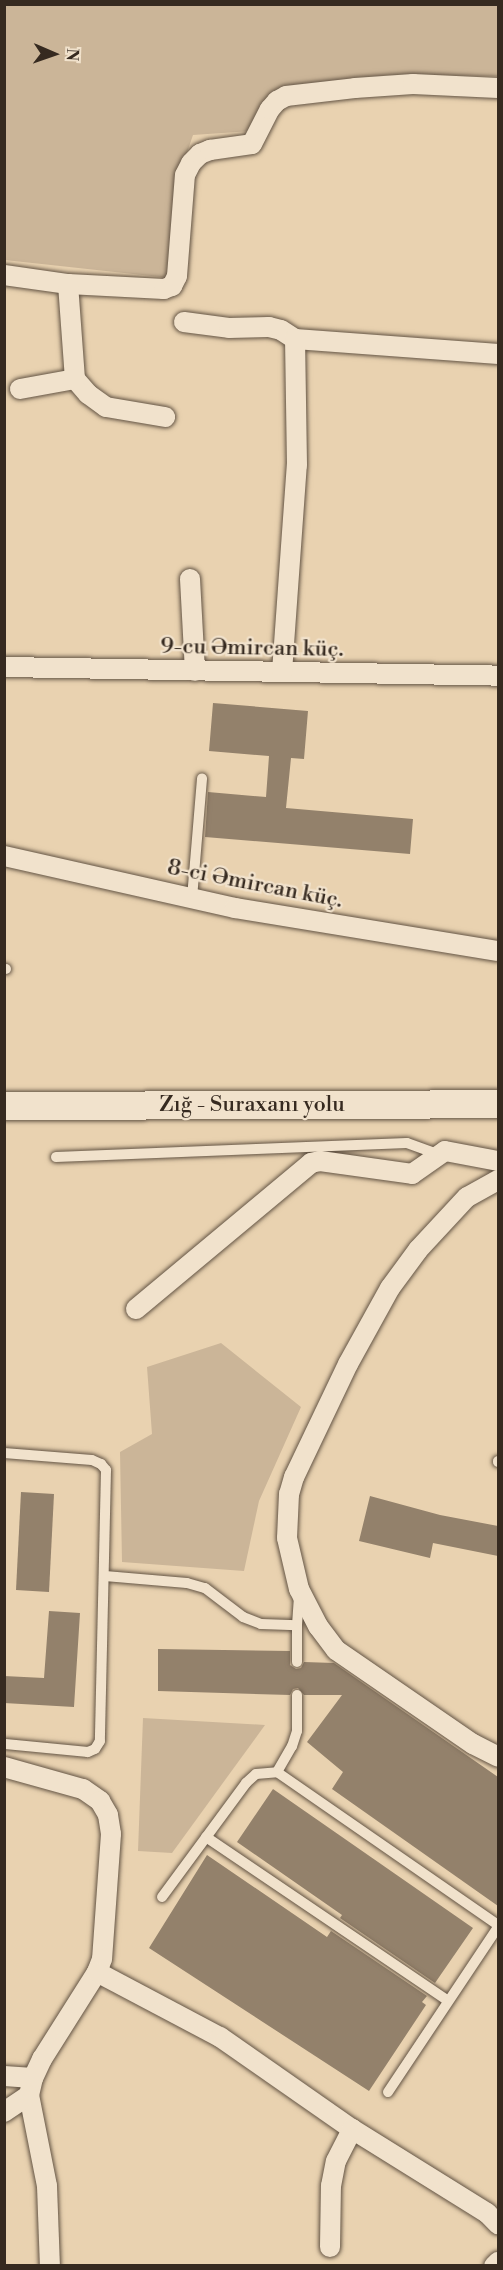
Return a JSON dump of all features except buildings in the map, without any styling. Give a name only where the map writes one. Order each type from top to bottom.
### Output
[{"type":"main road","name":"Zığ - Suraxanı yolu","points":[[4,1106],[498,1104]]},
{"type":"street","points":[[4,275],[68,284],[164,290],[172,286],[177,276],[185,175],[191,163],[200,154],[210,150],[252,144],[270,109],[286,96],[413,84],[498,88]]},
{"type":"street","points":[[68,284],[75,379],[88,394],[106,407],[165,417]]},
{"type":"street","points":[[184,322],[228,328],[269,327],[281,330],[295,339],[498,354]]},
{"type":"street","points":[[282,672],[297,465],[295,339]]},
{"type":"street","points":[[20,389],[75,379]]},
{"type":"street","points":[[190,579],[195,671]]},
{"type":"street","name":"9-cu Əmircan küç.","points":[[4,667],[498,676]]},
{"type":"street","name":"8-ci Əmircan küç.","points":[[4,856],[235,909],[498,951]]},
{"type":"street","points":[[136,1309],[311,1163],[320,1161],[412,1174],[438,1154],[455,1151],[498,1161]]},
{"type":"street","points":[[498,1180],[467,1197],[418,1250],[390,1288],[348,1364],[294,1477],[289,1494],[286,1538],[299,1589],[318,1626],[336,1650],[473,1744],[498,1757]]},
{"type":"street","points":[[4,1767],[83,1789],[100,1801],[108,1815],[111,1834],[102,1959],[97,1972],[31,2086],[4,2112]]},
{"type":"street","points":[[97,1972],[220,2037],[352,2128],[487,2213],[498,2224]]},
{"type":"street","points":[[4,2076],[31,2086]]},
{"type":"street","points":[[31,2086],[47,2186],[50,2265]]},
{"type":"street","points":[[330,2247],[331,2186],[336,2161],[352,2128]]},
{"type":"street","points":[[494,2265],[498,2262]]},
{"type":"lane","points":[[192,898],[202,778]]},
{"type":"lane","points":[[56,1157],[407,1143],[438,1154]]},
{"type":"lane","points":[[4,1453],[92,1460],[101,1464],[106,1470],[99,1742],[95,1749],[88,1752],[5,1744]]},
{"type":"lane","points":[[105,1576],[187,1583],[205,1588],[243,1617],[261,1624],[297,1625]]},
{"type":"lane","points":[[297,1662],[299,1589]]},
{"type":"lane","points":[[277,1772],[292,1746],[297,1731],[297,1695]]},
{"type":"lane","points":[[162,1898],[246,1783],[256,1774],[277,1772],[498,1926],[388,2092]]},
{"type":"lane","points":[[206,1836],[448,2001]]},
{"type":"shaded area","points":[[5,5],[498,5],[498,76],[387,75],[276,90],[251,131],[193,135],[179,176],[170,278],[5,260]]},
{"type":"shaded area","points":[[221,1343],[301,1407],[259,1501],[244,1571],[122,1562],[120,1452],[152,1434],[147,1367]]},
{"type":"shaded area","points":[[143,1718],[265,1725],[172,1853],[138,1851]]}]
